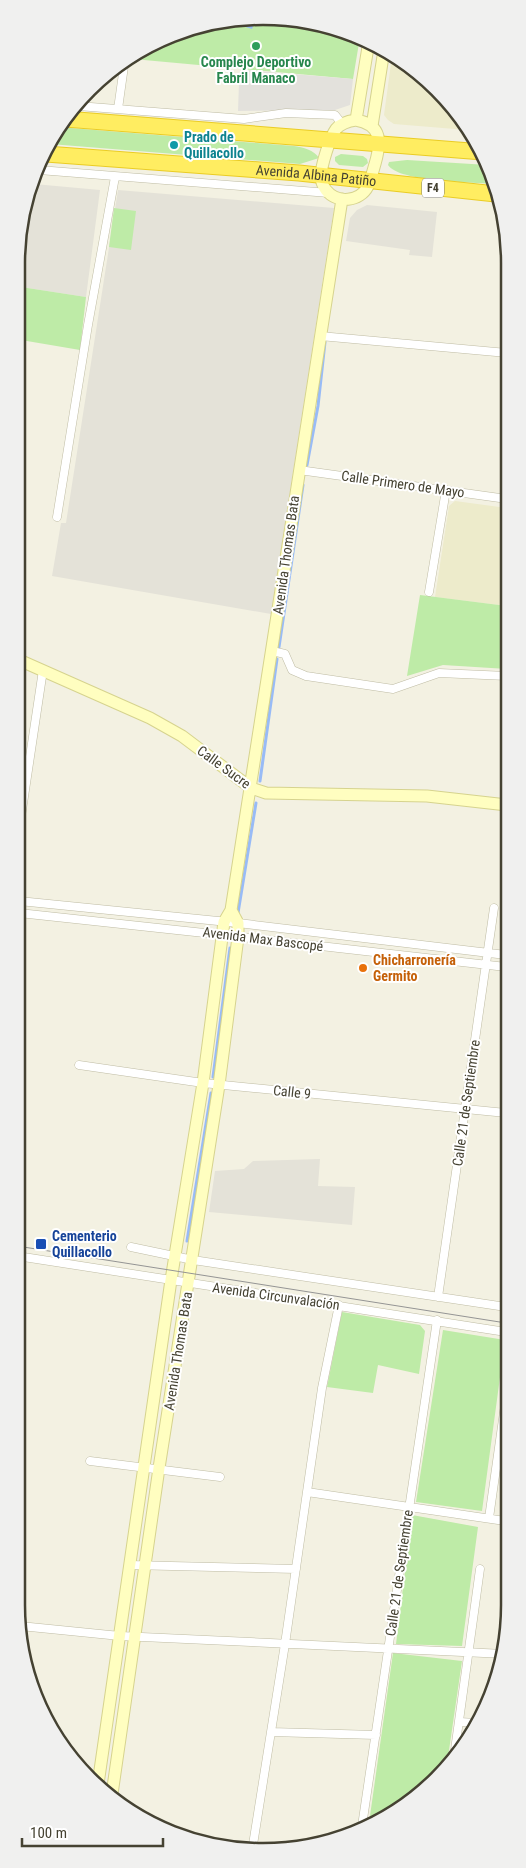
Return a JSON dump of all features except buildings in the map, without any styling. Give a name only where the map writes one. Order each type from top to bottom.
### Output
[{"type":"highway","points":[[73,120],[473,151]]},
{"type":"highway","name":"Avenida Albina Patiño","points":[[52,154],[321,176],[490,193]]},
{"type":"main road","points":[[356,120],[368,50]]},
{"type":"main road","points":[[372,126],[383,58]]},
{"type":"main road","points":[[356,120],[363,121],[372,126],[378,135],[380,144],[364,192],[352,199],[342,199],[329,193],[322,183],[321,176],[336,129],[342,124],[356,120]]},
{"type":"main road","name":"Avenida Thomas Bata","points":[[99,1777],[171,1280],[203,1083],[224,922],[231,910],[251,788],[342,199]]},
{"type":"main road","name":"Calle Sucre","points":[[25,662],[150,718],[174,731],[251,788],[266,793],[427,796],[501,803]]},
{"type":"main road","name":"Avenida Thomas Bata","points":[[113,1790],[159,1468],[219,1085],[238,937],[238,923],[231,910]]},
{"type":"street","points":[[118,109],[123,70]]},
{"type":"street","points":[[84,106],[244,119],[286,113],[335,114],[342,124]]},
{"type":"street","points":[[44,170],[329,193]]},
{"type":"street","points":[[57,516],[114,177]]},
{"type":"street","points":[[320,336],[501,352]]},
{"type":"street","name":"Calle Primero de Mayo","points":[[299,470],[501,498]]},
{"type":"street","points":[[428,592],[446,490]]},
{"type":"street","points":[[272,652],[285,654],[292,670],[306,676],[393,689],[439,673],[501,676]]},
{"type":"street","points":[[25,782],[44,670]]},
{"type":"street","name":"Avenida Max Bascopé","points":[[25,903],[238,923],[501,954]]},
{"type":"street","name":"Calle 21 de Septiembre","points":[[438,1297],[494,908]]},
{"type":"street","name":"Avenida Max Bascopé","points":[[25,914],[501,967]]},
{"type":"street","name":"Calle 9","points":[[80,1066],[219,1085],[501,1113]]},
{"type":"street","name":"Avenida Circunvalación","points":[[131,1247],[192,1260],[501,1307]]},
{"type":"street","name":"Avenida Circunvalación","points":[[25,1257],[501,1331]]},
{"type":"street","points":[[253,1842],[285,1644],[322,1388],[339,1305]]},
{"type":"street","name":"Calle 21 de Septiembre","points":[[363,1821],[437,1320]]},
{"type":"street","points":[[489,1518],[501,1433]]},
{"type":"street","points":[[90,1461],[144,1466],[220,1477]]},
{"type":"street","points":[[307,1492],[501,1520]]},
{"type":"street","points":[[129,1564],[296,1569]]},
{"type":"street","points":[[456,1744],[480,1569]]},
{"type":"street","points":[[26,1627],[135,1637],[496,1654]]},
{"type":"street","points":[[460,1722],[470,1723]]},
{"type":"street","points":[[271,1732],[376,1735]]},
{"type":"shaded area","points":[[391,63],[420,84],[442,106],[460,129],[394,124],[384,115]]},
{"type":"shaded area","points":[[246,70],[353,79],[350,105],[335,110],[238,111],[239,83],[245,83]]},
{"type":"shaded area","points":[[39,184],[100,190],[86,297],[25,288],[27,232]]},
{"type":"shaded area","points":[[118,190],[334,208],[271,614],[52,576],[61,523],[66,523]]},
{"type":"shaded area","points":[[367,205],[437,212],[432,257],[409,255],[410,250],[346,241],[350,218],[357,210]]},
{"type":"shaded area","points":[[455,501],[501,507],[501,605],[435,597],[449,506]]},
{"type":"shaded area","points":[[320,1159],[318,1186],[355,1187],[352,1225],[209,1212],[215,1171],[244,1169],[253,1161]]},
{"type":"green space","name":"Complejo Deportivo Fabril Manaco","points":[[247,26],[294,27],[325,33],[359,45],[353,79],[140,60],[172,43],[201,33]]},
{"type":"green space","name":"Prado de Quillacollo","points":[[67,128],[294,146],[308,149],[319,158],[300,164],[57,145]]},
{"type":"green space","points":[[341,154],[363,156],[367,159],[368,163],[363,167],[339,165],[335,161],[335,157]]},
{"type":"green space","points":[[407,160],[479,164],[487,184],[453,182],[406,175],[395,171],[388,165],[389,162]]},
{"type":"green space","points":[[114,208],[136,211],[131,250],[109,247]]},
{"type":"green space","points":[[25,288],[86,297],[80,350],[25,341]]},
{"type":"green space","points":[[420,595],[501,605],[501,669],[443,665],[407,676]]},
{"type":"green space","points":[[342,1312],[420,1325],[425,1331],[419,1374],[378,1365],[373,1393],[327,1387]]},
{"type":"green space","points":[[443,1330],[501,1339],[501,1370],[482,1511],[416,1502]]},
{"type":"green space","points":[[412,1515],[478,1527],[462,1646],[396,1644]]},
{"type":"green space","points":[[393,1653],[462,1661],[448,1754],[408,1794],[370,1817]]},
{"type":"water","points":[[243,26],[253,26],[252,29]]},
{"type":"waterway","points":[[307,465],[318,406],[325,342]]},
{"type":"waterway","points":[[279,647],[303,485]]},
{"type":"waterway","points":[[260,781],[277,659]]},
{"type":"waterway","points":[[238,913],[256,803]]},
{"type":"waterway","points":[[213,1077],[230,948]]},
{"type":"waterway","points":[[187,1241],[211,1093]]},
{"type":"tram line","points":[[25,1247],[501,1322]]},
{"type":"place","name":"Complejo Deportivo Fabril Manaco","points":[[256,46]]},
{"type":"place","name":"Prado de Quillacollo","points":[[174,145]]},
{"type":"place","name":"Chicharronería Germito","points":[[363,968]]},
{"type":"place","name":"Cementerio Quillacollo","points":[[41,1244]]}]
